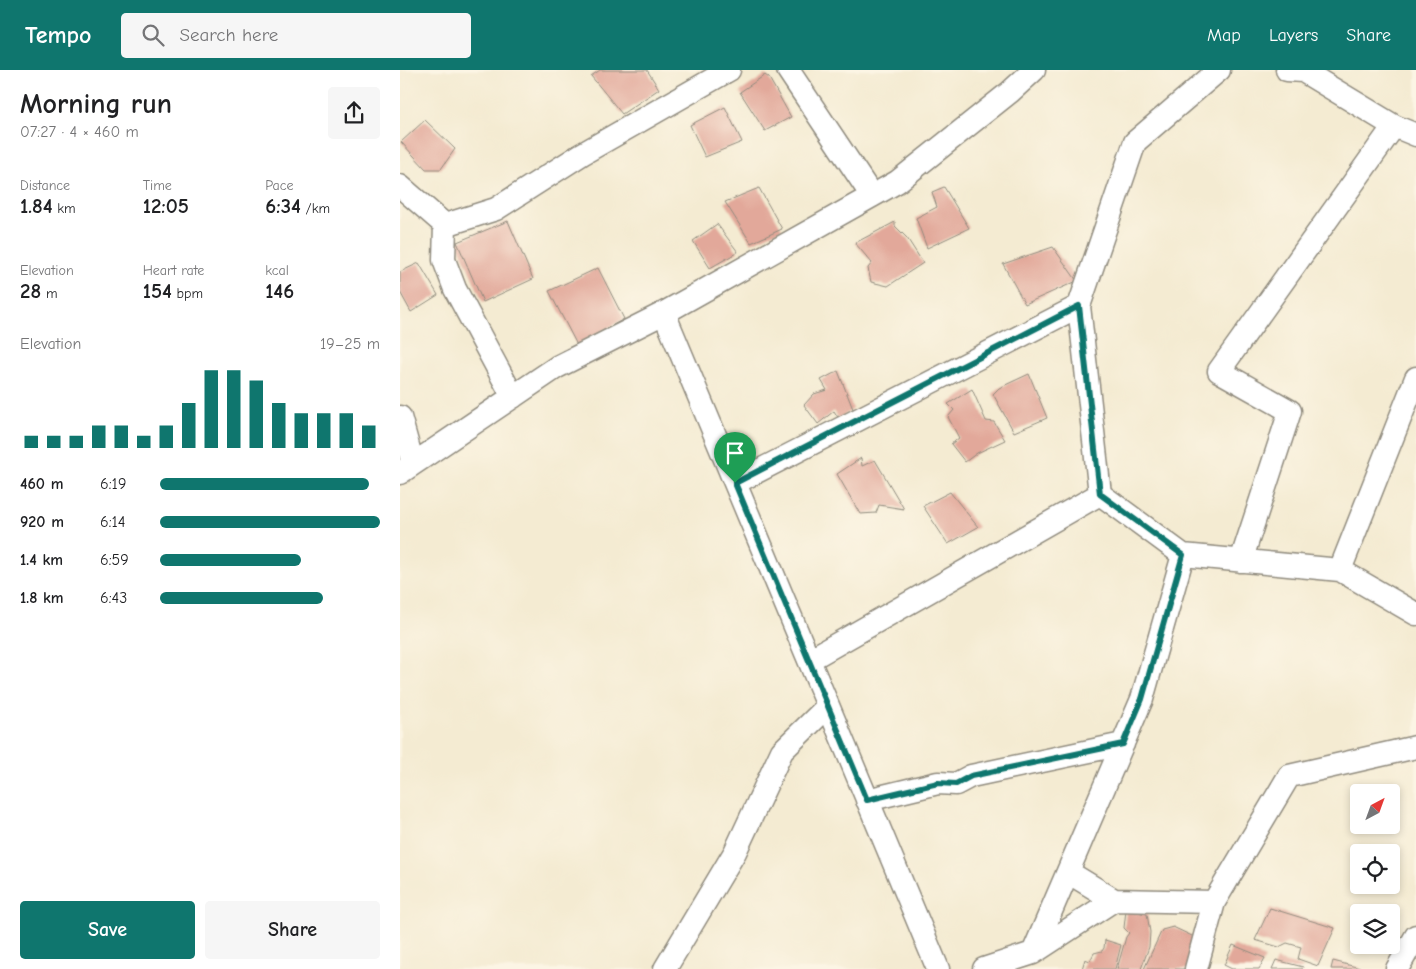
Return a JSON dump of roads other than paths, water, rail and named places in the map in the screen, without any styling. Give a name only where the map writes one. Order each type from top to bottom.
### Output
[{"type":"street","points":[[445,225],[496,209],[582,154],[729,70]]},
{"type":"street","points":[[788,70],[872,196]]},
{"type":"street","points":[[400,417],[407,468],[557,367],[664,313],[897,182],[1010,92],[1034,70]]},
{"type":"street","points":[[1219,70],[1135,142],[1079,306],[1100,494],[1183,555],[1340,570],[1416,614]]},
{"type":"street","points":[[1287,70],[1303,71],[1394,126],[1416,135]]},
{"type":"street","points":[[1241,561],[1290,411],[1219,371],[1394,126]]},
{"type":"street","points":[[400,186],[445,225]]},
{"type":"street","points":[[445,225],[444,260],[455,289],[513,397]]},
{"type":"street","points":[[735,483],[1079,306]]},
{"type":"street","points":[[664,313],[938,969]]},
{"type":"street","points":[[1340,570],[1409,417],[1416,378]]},
{"type":"street","points":[[809,660],[1100,494]]},
{"type":"street","points":[[1033,953],[1142,699],[1183,555]]},
{"type":"street","points":[[665,969],[735,852],[782,751],[828,706]]},
{"type":"street","points":[[867,800],[938,783],[956,784],[971,776],[1123,744]]},
{"type":"street","points":[[1196,969],[1214,902],[1289,776],[1416,746]]},
{"type":"street","points":[[1068,872],[1114,900],[1214,902]]},
{"type":"street","points":[[984,969],[1033,953],[1114,900]]},
{"type":"street","points":[[1396,969],[1416,936]]}]
